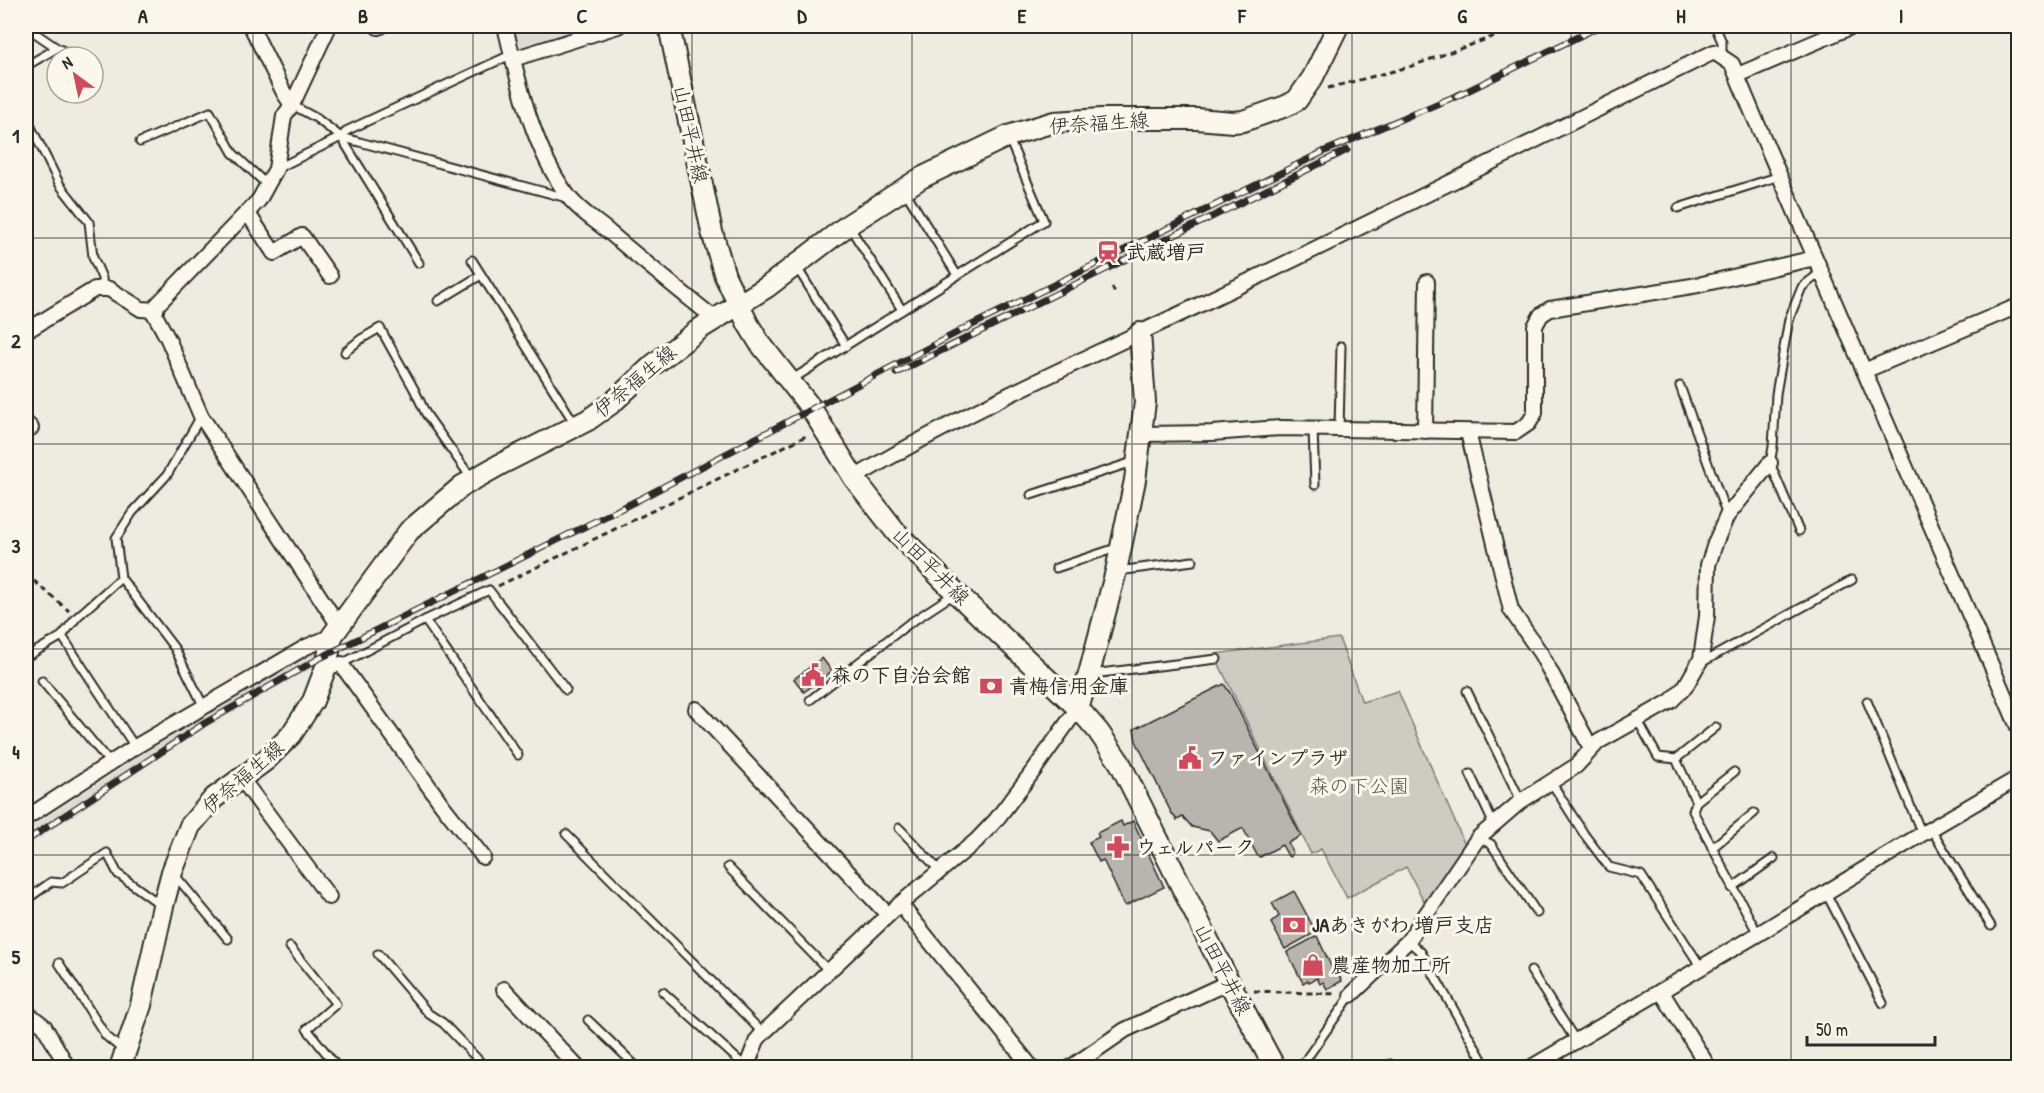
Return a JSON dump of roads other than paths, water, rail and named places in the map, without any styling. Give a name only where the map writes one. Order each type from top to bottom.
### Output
[{"type":"main road","name":"山田平井線","points":[[669,26],[712,232],[725,276],[737,305],[759,342],[823,428],[854,478],[896,532],[956,593],[1078,708],[1098,731],[1120,763],[1275,1068]]},
{"type":"main road","name":"伊奈福生線","points":[[123,1060],[141,1005],[172,872],[190,826],[214,798],[266,760],[291,735],[334,665],[336,631],[409,531],[462,486],[577,426],[612,403],[653,364],[715,319],[767,288],[848,225],[904,189],[1008,136],[1054,123],[1102,119],[1197,118],[1233,122],[1244,121],[1287,106],[1297,100],[1313,77],[1338,26]]},
{"type":"main road","points":[[1078,708],[1116,572],[1143,434],[1146,402],[1140,333]]},
{"type":"street","points":[[251,26],[292,105]]},
{"type":"street","points":[[26,818],[135,747],[336,631],[201,416],[168,339],[155,315],[156,304],[259,200],[276,169],[284,116],[292,105],[329,26]]},
{"type":"street","points":[[377,26],[381,26]]},
{"type":"street","points":[[505,26],[525,101],[544,154],[570,199],[648,266],[715,319]]},
{"type":"street","points":[[513,59],[618,26]]},
{"type":"street","points":[[1738,75],[1853,26]]},
{"type":"street","points":[[854,478],[895,453],[962,419],[1200,305],[1714,52],[1732,64],[1738,75],[2019,728]]},
{"type":"street","points":[[247,212],[274,253],[302,236],[330,276]]},
{"type":"street","points":[[1143,434],[1212,433],[1280,428],[1516,432],[1529,423],[1535,413],[1535,326],[1541,315],[1550,309],[1698,285],[1815,258]]},
{"type":"street","points":[[1425,431],[1427,282]]},
{"type":"street","points":[[26,330],[94,289],[109,289],[141,309],[155,310]]},
{"type":"street","points":[[1864,371],[2019,306]]},
{"type":"street","points":[[1468,432],[1511,610],[1541,654],[1591,748]]},
{"type":"street","points":[[1352,995],[1408,941],[1478,838],[1521,801],[1576,766],[1598,742],[1671,701],[1685,687],[1701,659],[1707,616],[1708,565],[1727,516],[1770,463]]},
{"type":"street","points":[[334,665],[483,857]]},
{"type":"street","points":[[746,1067],[757,1040],[764,1033],[888,915],[976,841],[996,820],[1078,708]]},
{"type":"street","points":[[696,709],[888,915]]},
{"type":"street","points":[[241,778],[329,897]]},
{"type":"street","points":[[1530,1068],[1549,1062],[1576,1041],[2019,778]]},
{"type":"street","points":[[900,904],[1032,1068]]},
{"type":"street","points":[[1070,1068],[1125,1030],[1232,986]]},
{"type":"street","points":[[504,989],[578,1068]]},
{"type":"street","points":[[1661,991],[1709,1068]]},
{"type":"street","points":[[26,1012],[44,1026],[68,1068]]},
{"type":"lane","points":[[1715,26],[1722,42],[1722,57]]},
{"type":"lane","points":[[35,33],[53,45]]},
{"type":"lane","points":[[26,66],[45,55]]},
{"type":"lane","points":[[276,169],[341,137],[348,130],[506,57],[513,59]]},
{"type":"lane","points":[[292,105],[316,118],[341,137],[419,263]]},
{"type":"lane","points":[[140,142],[210,112],[233,153],[267,184]]},
{"type":"lane","points":[[26,117],[60,185],[89,222],[93,257],[102,278],[103,289]]},
{"type":"lane","points":[[790,381],[1044,221],[1008,136]]},
{"type":"lane","points":[[341,137],[570,199]]},
{"type":"lane","points":[[1678,208],[1780,176]]},
{"type":"lane","points":[[904,189],[957,275]]},
{"type":"lane","points":[[848,225],[902,310]]},
{"type":"lane","points":[[472,260],[577,426]]},
{"type":"lane","points":[[796,266],[846,346]]},
{"type":"lane","points":[[1799,531],[1770,463],[1776,394],[1789,319],[1802,287],[1821,272]]},
{"type":"lane","points":[[438,301],[481,275]]},
{"type":"lane","points":[[345,352],[380,328],[426,414],[473,480]]},
{"type":"lane","points":[[1339,429],[1341,346]]},
{"type":"lane","points":[[1680,386],[1727,516]]},
{"type":"lane","points":[[201,416],[167,475],[132,513],[116,538],[121,578],[175,649],[204,707]]},
{"type":"lane","points":[[1313,429],[1315,485]]},
{"type":"lane","points":[[1031,495],[1138,460]]},
{"type":"lane","points":[[1056,568],[1121,547]]},
{"type":"lane","points":[[1116,572],[1193,561]]},
{"type":"lane","points":[[26,657],[62,636],[77,618],[121,578]]},
{"type":"lane","points":[[1698,664],[1852,580]]},
{"type":"lane","points":[[334,665],[489,590],[566,690]]},
{"type":"lane","points":[[810,700],[907,625],[956,593]]},
{"type":"lane","points":[[425,620],[518,755]]},
{"type":"lane","points":[[62,636],[135,747]]},
{"type":"lane","points":[[1089,674],[1217,659]]},
{"type":"lane","points":[[42,681],[110,763]]},
{"type":"lane","points":[[1467,692],[1521,801]]},
{"type":"lane","points":[[1867,701],[1927,831],[1991,926]]},
{"type":"lane","points":[[1637,719],[1658,757],[1676,759],[1716,728]]},
{"type":"lane","points":[[1676,759],[1696,802]]},
{"type":"lane","points":[[1734,772],[1696,802],[1693,811],[1758,934]]},
{"type":"lane","points":[[1470,774],[1494,825]]},
{"type":"lane","points":[[1551,782],[1584,834],[1609,867],[1641,875],[1701,967]]},
{"type":"lane","points":[[1712,848],[1754,813]]},
{"type":"lane","points":[[899,828],[940,871]]},
{"type":"lane","points":[[566,834],[764,1033]]},
{"type":"lane","points":[[1478,838],[1491,844],[1537,913]]},
{"type":"lane","points":[[26,900],[51,882],[62,883],[107,853],[118,874],[163,906]]},
{"type":"lane","points":[[1732,888],[1774,858]]},
{"type":"lane","points":[[728,867],[829,971]]},
{"type":"lane","points":[[172,872],[228,939]]},
{"type":"lane","points":[[1826,893],[1882,1003]]},
{"type":"lane","points":[[1408,941],[1421,952],[1487,1068]]},
{"type":"lane","points":[[290,947],[336,1004],[307,1029],[338,1068]]},
{"type":"lane","points":[[378,954],[429,1014],[443,1023],[486,1068]]},
{"type":"lane","points":[[59,963],[123,1060]]},
{"type":"lane","points":[[1531,971],[1576,1041]]},
{"type":"lane","points":[[663,992],[746,1067]]},
{"type":"lane","points":[[1300,1068],[1352,995]]},
{"type":"lane","points":[[588,1020],[638,1068]]},
{"type":"railway","points":[[1455,97],[1600,26]]},
{"type":"railway","points":[[26,841],[205,723],[320,658],[640,499],[962,330],[1325,151],[1463,93]]},
{"type":"railway","points":[[896,373],[1347,150]]},
{"type":"place","name":"武蔵増戸","points":[[1108,252]]},
{"type":"place","name":"森の下自治会館","points":[[813,675]]},
{"type":"place","name":"青梅信用金庫","points":[[991,686]]},
{"type":"place","name":"ファインプラザ","points":[[1190,758]]},
{"type":"place","name":"ウェルパーク","points":[[1118,847]]},
{"type":"place","name":"JAあきがわ 増戸支店","points":[[1294,925]]},
{"type":"place","name":"農産物加工所","points":[[1313,965]]},
{"type":"park label","name":"森の下公園","points":[[1359,786]]}]
